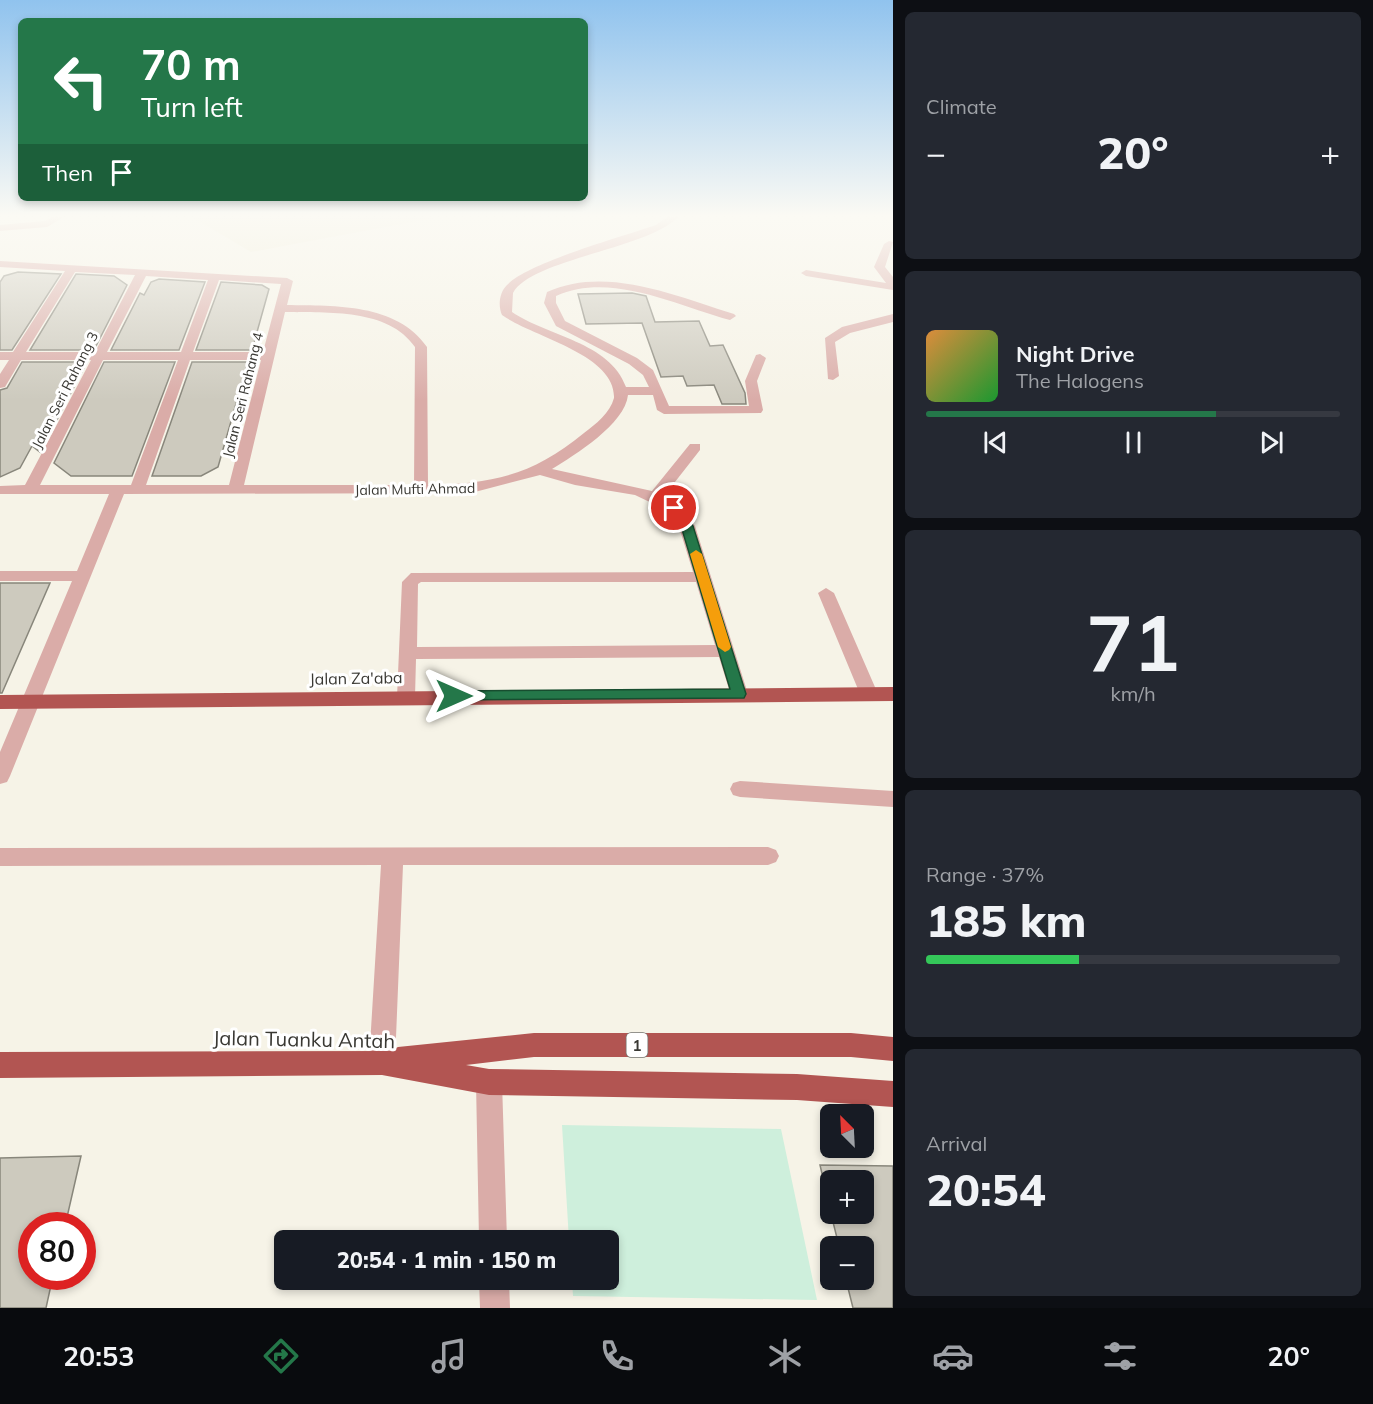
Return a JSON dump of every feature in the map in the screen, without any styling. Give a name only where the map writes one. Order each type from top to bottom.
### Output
[{"type":"highway","name":"Jalan Za'aba","points":[[0,702],[893,694]]},
{"type":"highway","name":"1","points":[[382,1062],[534,1045],[851,1045],[893,1049]]},
{"type":"highway","name":"Jalan Tuanku Antah","points":[[0,1065],[382,1062],[489,1082],[797,1087],[893,1094]]},
{"type":"street","points":[[0,384],[66,278]]},
{"type":"street","name":"Jalan Seri Rahang 3","points":[[30,490],[140,278]]},
{"type":"street","points":[[136,491],[214,278]]},
{"type":"street","name":"Jalan Seri Rahang 4","points":[[235,490],[287,281],[251,278]]},
{"type":"street","points":[[525,278],[512,286],[504,300],[506,313],[522,327],[593,355],[612,373],[622,392],[658,391]]},
{"type":"street","points":[[840,278],[893,286]]},
{"type":"street","points":[[730,316],[627,286],[580,285],[559,289],[551,294],[550,303],[560,323],[633,361],[648,373],[658,391],[664,410],[756,410],[751,381],[760,358]]},
{"type":"street","points":[[281,308],[388,319],[418,339],[421,347],[421,490]]},
{"type":"street","points":[[833,376],[829,341],[846,330],[893,318]]},
{"type":"street","points":[[0,356],[268,356]]},
{"type":"street","name":"Jalan Mufti Ahmad","points":[[0,490],[471,489],[507,482],[540,470],[589,436],[610,417],[620,404],[622,392]]},
{"type":"street","points":[[656,496],[695,447]]},
{"type":"street","points":[[540,470],[579,481],[625,487],[656,496],[674,508],[687,526],[739,694]]},
{"type":"street","points":[[0,776],[118,491]]},
{"type":"street","points":[[0,576],[82,576]]},
{"type":"street","points":[[406,697],[410,582],[417,577],[703,577]]},
{"type":"street","points":[[826,594],[869,694]]},
{"type":"street","points":[[408,653],[726,651]]},
{"type":"street","points":[[740,789],[893,799]]},
{"type":"street","points":[[382,1062],[392,856]]},
{"type":"street","points":[[0,857],[768,856]]},
{"type":"street","points":[[489,1082],[493,1230]]},
{"type":"street","points":[[494,1290],[495,1308]]},
{"type":"green space","points":[[562,1125],[781,1129],[817,1300],[573,1296],[573,1290],[619,1290],[619,1230],[568,1230]]},
{"type":"building","points":[[3,278],[58,278],[12,350],[0,350],[0,282]]},
{"type":"building","points":[[74,278],[117,278],[127,285],[94,350],[30,350]]},
{"type":"building","points":[[159,279],[205,282],[179,350],[111,350],[140,293],[144,295],[151,282]]},
{"type":"building","points":[[221,282],[262,285],[269,289],[252,350],[196,350]]},
{"type":"building","points":[[632,293],[646,296],[655,322],[699,321],[710,346],[723,345],[745,393],[746,404],[722,404],[714,385],[687,386],[683,376],[661,377],[642,323],[586,324],[578,294]]},
{"type":"building","points":[[22,362],[87,362],[40,452],[32,446],[20,468],[0,477],[0,390],[7,388]]},
{"type":"building","points":[[104,362],[175,362],[132,476],[71,476],[54,463]]},
{"type":"building","points":[[192,362],[248,362],[218,467],[201,476],[152,476]]},
{"type":"building","points":[[0,583],[50,583],[2,693],[0,693]]},
{"type":"building","points":[[81,1156],[68,1212],[18,1212],[18,1290],[50,1290],[46,1308],[0,1308],[0,1158]]},
{"type":"building","points":[[820,1165],[893,1166],[893,1308],[853,1308],[848,1290],[874,1290],[874,1236],[836,1236],[834,1224],[874,1224],[874,1170],[821,1170]]},
{"type":"slow traffic","points":[[696,554],[725,647]]},
{"type":"route","points":[[454,696],[739,694],[687,526],[674,508]]}]
